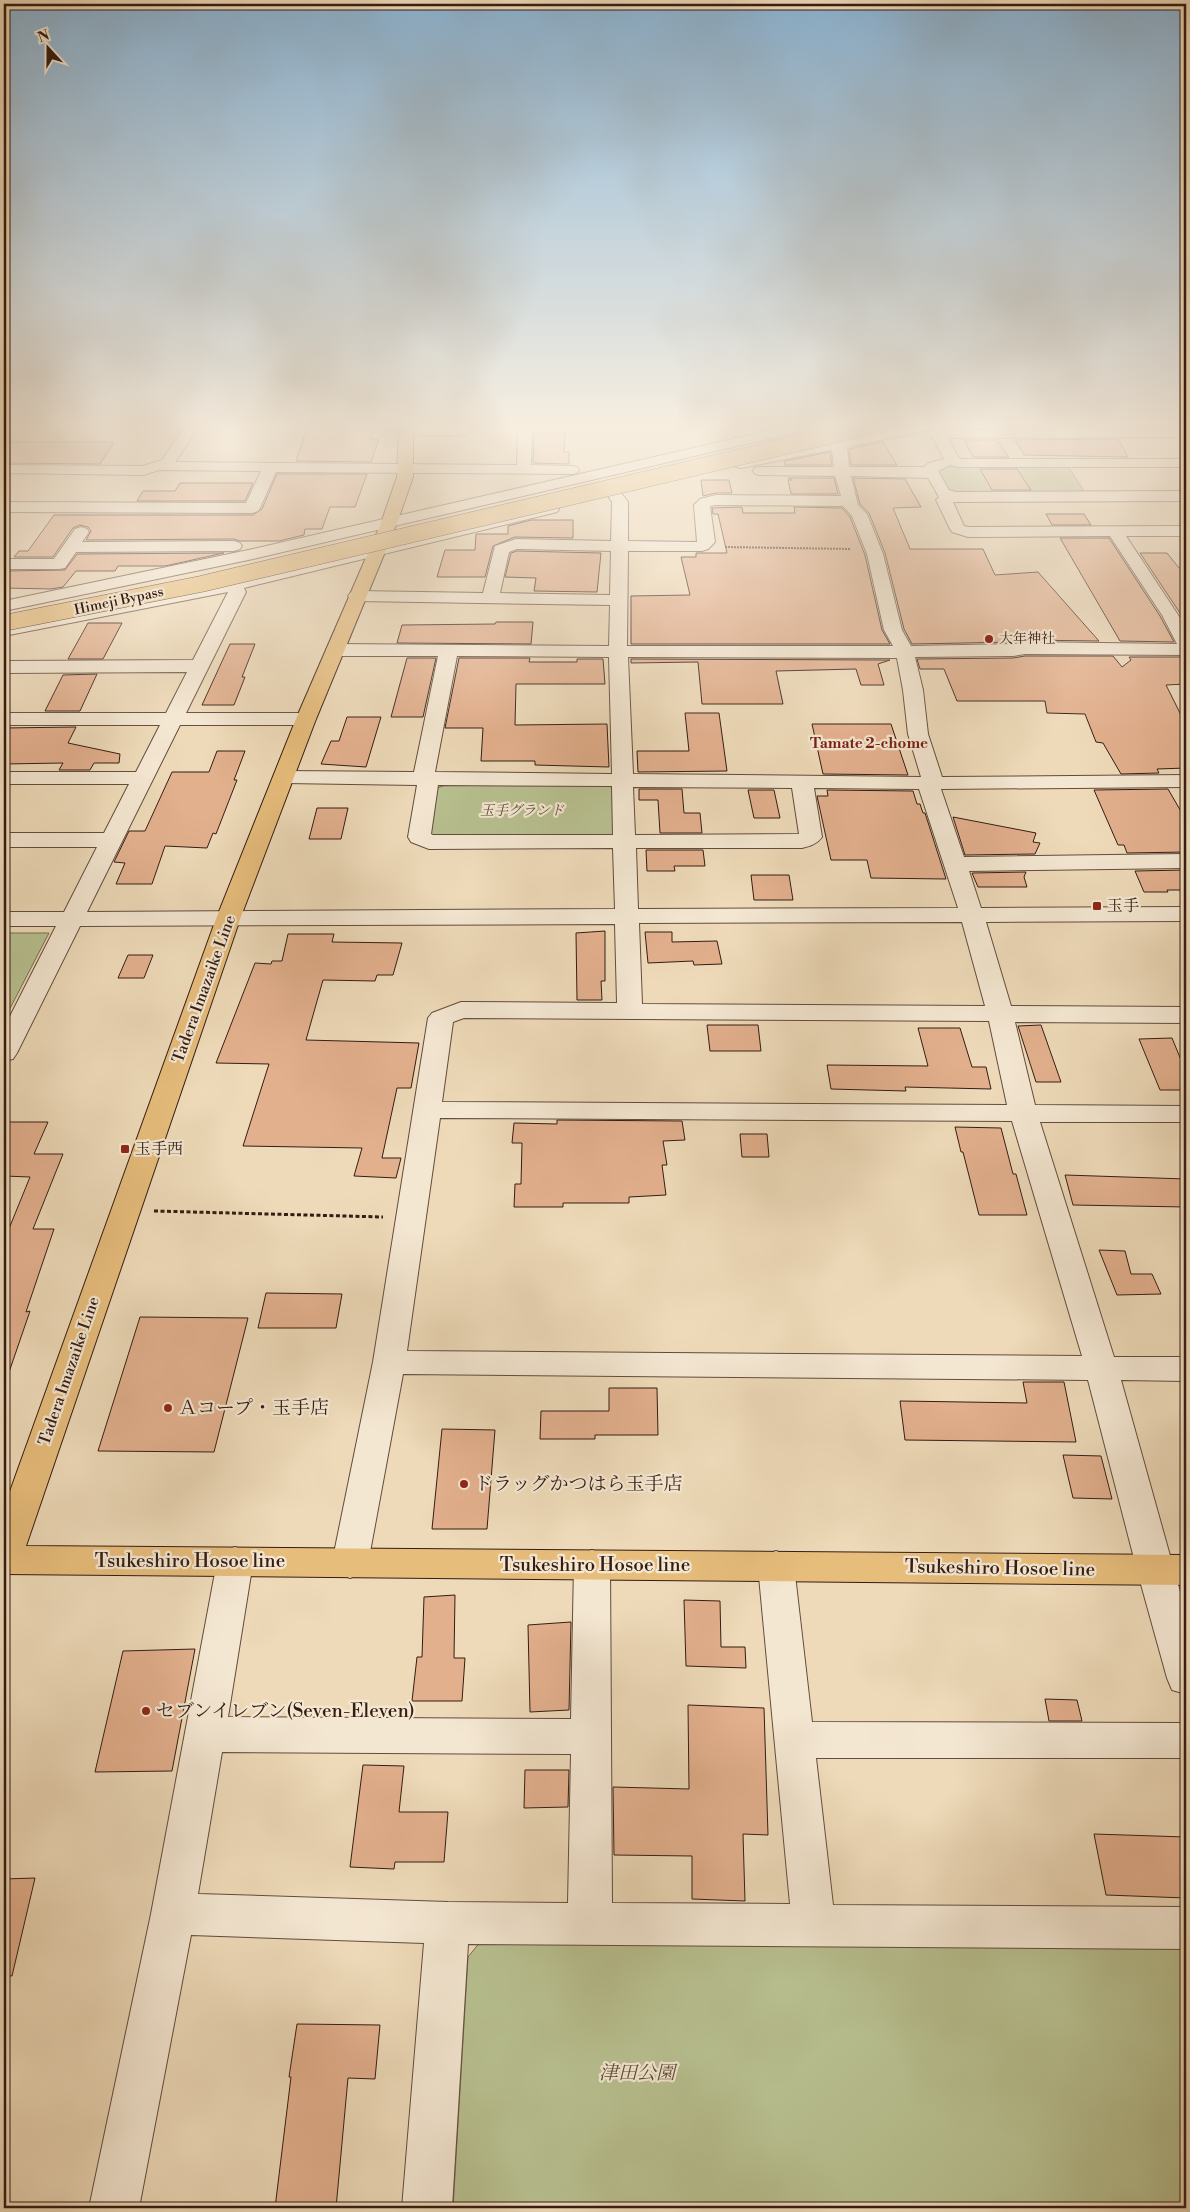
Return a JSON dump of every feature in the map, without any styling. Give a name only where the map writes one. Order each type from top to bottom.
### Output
[{"type":"main road","name":"Tadera Imazaike Line","points":[[4,1559],[228,919],[285,777],[306,718],[387,528]]},
{"type":"main road","name":"Himeji Bypass","points":[[4,614],[243,565],[406,528]]},
{"type":"main road","name":"Himeji Bypass","points":[[4,624],[201,584],[432,528]]},
{"type":"main road","name":"Tsukeshiro Hosoe line","points":[[4,1559],[1170,1570]]},
{"type":"street","points":[[4,564],[59,564],[83,528]]},
{"type":"street","points":[[4,606],[366,528]]},
{"type":"street","points":[[4,631],[235,585],[476,528]]},
{"type":"street","points":[[620,528],[618,651],[630,1011]]},
{"type":"street","points":[[490,598],[501,549],[516,544],[702,546],[707,542],[705,528]]},
{"type":"street","points":[[864,528],[872,549],[893,630],[905,652],[913,690],[918,734],[933,780],[928,784]]},
{"type":"street","points":[[958,528],[968,532],[1186,532]]},
{"type":"street","points":[[1115,532],[1171,615],[1186,644]]},
{"type":"street","points":[[70,547],[289,546]]},
{"type":"street","points":[[4,1053],[70,919],[237,592],[235,585]]},
{"type":"street","points":[[357,596],[619,600]]},
{"type":"street","points":[[335,650],[905,652],[1013,650],[1025,648],[1186,650]]},
{"type":"street","points":[[449,650],[426,778],[419,836],[429,842],[802,841],[811,837],[802,782]]},
{"type":"street","points":[[4,668],[199,666]]},
{"type":"street","points":[[4,718],[306,718]]},
{"type":"street","points":[[285,777],[928,784],[1186,781]]},
{"type":"street","points":[[4,778],[143,778]]},
{"type":"street","points":[[928,784],[972,915],[1000,1013],[1023,1113],[1102,1369],[1170,1570],[1186,1678]]},
{"type":"street","points":[[4,840],[112,840]]},
{"type":"street","points":[[955,864],[1186,861]]},
{"type":"street","points":[[4,919],[1186,914]]},
{"type":"street","points":[[350,1563],[389,1362],[441,1018],[462,1010],[1186,1014]]},
{"type":"street","points":[[427,1110],[1186,1114]]},
{"type":"street","points":[[389,1362],[1186,1369]]},
{"type":"street","points":[[114,2208],[173,1914],[235,1562]]},
{"type":"street","points":[[590,1923],[592,1565]]},
{"type":"street","points":[[776,1566],[814,1926]]},
{"type":"street","points":[[205,1734],[592,1737]]},
{"type":"street","points":[[795,1740],[1186,1740]]},
{"type":"street","points":[[173,1914],[448,1923],[1186,1928]]},
{"type":"street","points":[[428,2208],[448,1923]]},
{"type":"path","points":[[725,547],[872,549]]},
{"type":"path","points":[[151,1211],[411,1217]]},
{"type":"green space","name":"玉手グランド","points":[[445,785],[607,785],[613,788],[616,832],[612,835],[437,837],[428,833],[435,789]]},
{"type":"green space","points":[[4,933],[49,933],[4,1020]]},
{"type":"green space","name":"津田公園","points":[[485,1936],[1186,1942],[1186,2208],[453,2208],[468,1957]]},
{"type":"building","points":[[44,528],[73,528],[53,557],[14,557],[19,551],[28,551]]},
{"type":"building","points":[[89,528],[322,528],[305,529],[304,535],[279,541],[240,541],[234,539],[86,540],[91,531]]},
{"type":"building","points":[[508,528],[573,528],[573,538],[515,537],[493,546],[485,577],[437,577],[445,550],[475,550],[476,534],[508,534]]},
{"type":"building","points":[[721,528],[854,528],[865,555],[882,630],[890,644],[631,644],[631,596],[690,595],[681,557],[696,557],[696,553],[727,553]]},
{"type":"building","points":[[875,528],[901,528],[910,549],[983,549],[995,575],[1038,572],[1099,641],[1025,640],[1013,642],[912,644],[904,629],[885,553]]},
{"type":"building","points":[[1060,538],[1109,538],[1160,616],[1174,642],[1120,641]]},
{"type":"building","points":[[517,551],[601,553],[597,592],[534,591],[536,578],[505,577],[511,553]]},
{"type":"building","points":[[224,553],[165,566],[118,566],[115,571],[76,571],[63,587],[51,589],[4,588],[5,571],[65,570],[77,554]]},
{"type":"building","points":[[1140,553],[1167,553],[1179,568],[1186,568],[1186,622]]},
{"type":"building","points":[[496,622],[533,622],[531,644],[397,643],[402,625],[495,624]]},
{"type":"building","points":[[88,623],[122,623],[103,659],[68,659]]},
{"type":"building","points":[[230,644],[255,644],[242,677],[245,677],[234,705],[202,705]]},
{"type":"building","points":[[1025,656],[1113,656],[1122,667],[1131,660],[1129,657],[1186,657],[1186,684],[1166,685],[1186,725],[1186,768],[1157,769],[1159,773],[1121,774],[1103,743],[1096,742],[1085,714],[1047,713],[1045,701],[957,701],[944,669],[920,669],[917,659],[1013,658]]},
{"type":"building","points":[[407,658],[436,658],[423,717],[391,717]]},
{"type":"building","points":[[459,658],[530,658],[529,662],[577,662],[577,659],[603,659],[605,684],[516,684],[515,725],[607,724],[609,767],[535,765],[535,761],[481,761],[483,728],[445,728]]},
{"type":"building","points":[[631,659],[890,660],[878,664],[884,685],[861,685],[856,669],[776,671],[783,704],[702,704],[698,662],[631,663]]},
{"type":"building","points":[[97,674],[80,711],[45,711],[63,675]]},
{"type":"building","points":[[685,713],[719,713],[727,771],[638,772],[637,751],[689,751]]},
{"type":"building","points":[[347,717],[381,717],[366,767],[321,764],[331,741],[339,741]]},
{"type":"building","points":[[812,724],[891,724],[908,775],[823,774]]},
{"type":"building","points":[[76,727],[68,743],[120,754],[119,763],[94,763],[90,770],[59,770],[63,763],[4,764],[4,728]]},
{"type":"building","points":[[217,751],[245,751],[234,780],[237,780],[216,834],[213,833],[207,848],[165,846],[152,884],[116,884],[125,863],[114,862],[129,831],[145,831],[172,772],[209,772]]},
{"type":"building","points":[[639,789],[682,789],[684,813],[700,813],[702,833],[660,833],[658,800],[639,800]]},
{"type":"building","points":[[1168,789],[1186,820],[1186,852],[1127,853],[1124,845],[1118,845],[1094,790]]},
{"type":"building","points":[[748,790],[774,790],[780,818],[754,818]]},
{"type":"building","points":[[827,790],[913,791],[917,804],[920,804],[923,813],[925,813],[946,879],[871,878],[867,860],[831,860],[817,796],[828,796]]},
{"type":"building","points":[[317,808],[348,808],[341,839],[309,839]]},
{"type":"building","points":[[953,817],[1036,833],[1033,842],[1040,843],[1035,854],[965,855]]},
{"type":"building","points":[[646,850],[703,850],[705,866],[674,866],[675,871],[647,871]]},
{"type":"building","points":[[1186,870],[1186,890],[1167,890],[1168,892],[1144,892],[1135,871]]},
{"type":"building","points":[[1026,872],[1024,877],[1027,887],[978,887],[972,873]]},
{"type":"building","points":[[751,875],[789,875],[793,900],[754,900]]},
{"type":"building","points":[[605,931],[605,981],[601,981],[602,1000],[577,1000],[576,933]]},
{"type":"building","points":[[645,932],[672,932],[672,942],[717,941],[722,964],[694,965],[693,961],[648,963]]},
{"type":"building","points":[[288,934],[334,934],[332,942],[402,943],[393,975],[377,975],[375,981],[323,980],[306,1040],[419,1043],[411,1088],[397,1088],[382,1158],[401,1158],[396,1178],[354,1176],[362,1148],[243,1146],[269,1064],[216,1063],[255,963],[271,964],[272,961],[282,961]]},
{"type":"building","points":[[128,955],[153,955],[144,978],[118,978]]},
{"type":"building","points":[[707,1025],[758,1025],[761,1051],[710,1051]]},
{"type":"building","points":[[1041,1025],[1061,1082],[1036,1082],[1018,1026]]},
{"type":"building","points":[[918,1028],[960,1028],[972,1067],[986,1067],[991,1089],[905,1087],[906,1091],[831,1089],[827,1065],[928,1066]]},
{"type":"building","points":[[1172,1038],[1186,1072],[1186,1090],[1160,1090],[1139,1039]]},
{"type":"building","points":[[557,1120],[682,1121],[685,1140],[663,1141],[667,1165],[662,1165],[666,1195],[629,1197],[629,1203],[563,1203],[563,1207],[514,1207],[515,1184],[521,1184],[522,1143],[512,1143],[514,1123],[557,1124]]},
{"type":"building","points":[[4,1122],[48,1122],[34,1154],[63,1154],[33,1229],[54,1229],[26,1312],[30,1311],[7,1378],[4,1378],[4,1241],[30,1177],[4,1176]]},
{"type":"building","points":[[955,1127],[1001,1128],[1013,1174],[1016,1174],[1027,1215],[979,1215]]},
{"type":"building","points":[[740,1134],[767,1134],[769,1157],[742,1157]]},
{"type":"building","points":[[1065,1175],[1186,1179],[1186,1207],[1073,1205]]},
{"type":"building","points":[[1099,1250],[1125,1251],[1131,1274],[1152,1274],[1161,1294],[1117,1295]]},
{"type":"building","points":[[266,1293],[342,1294],[336,1328],[258,1328]]},
{"type":"building","name":"Ａコープ・玉手店","points":[[140,1317],[248,1318],[214,1452],[98,1451]]},
{"type":"building","points":[[1023,1382],[1064,1382],[1076,1442],[905,1440],[900,1401],[1027,1403]]},
{"type":"building","points":[[609,1388],[657,1388],[658,1435],[595,1435],[595,1439],[540,1439],[541,1411],[609,1411]]},
{"type":"building","name":"ドラッグかつはら玉手店","points":[[442,1429],[495,1430],[487,1529],[432,1529]]},
{"type":"building","points":[[1063,1455],[1101,1456],[1112,1499],[1073,1498]]},
{"type":"building","points":[[455,1595],[454,1658],[465,1658],[462,1701],[412,1701],[417,1657],[422,1657],[424,1597]]},
{"type":"building","points":[[684,1600],[720,1601],[721,1647],[745,1647],[746,1668],[686,1666]]},
{"type":"building","points":[[571,1622],[569,1710],[530,1712],[528,1625]]},
{"type":"building","name":"セブンイレブン(Seven-Eleven)","points":[[195,1649],[172,1771],[95,1772],[123,1651]]},
{"type":"building","points":[[1045,1699],[1077,1700],[1082,1721],[1049,1721]]},
{"type":"building","points":[[688,1705],[764,1708],[768,1835],[743,1834],[745,1901],[692,1899],[692,1856],[614,1855],[613,1787],[689,1789]]},
{"type":"building","points":[[363,1765],[404,1766],[399,1812],[448,1812],[444,1862],[395,1862],[394,1869],[350,1867]]},
{"type":"building","points":[[525,1770],[569,1770],[568,1807],[524,1808]]},
{"type":"building","points":[[1094,1834],[1186,1837],[1186,1898],[1106,1895]]},
{"type":"building","points":[[35,1878],[12,1976],[4,1975],[4,1879]]},
{"type":"building","points":[[297,2024],[380,2025],[375,2079],[348,2078],[336,2208],[275,2208],[291,2077],[289,2077]]},
{"type":"place","name":"大年神社","points":[[989,639]]},
{"type":"place","name":"玉手","points":[[1097,906]]},
{"type":"place","name":"玉手西","points":[[125,1149]]},
{"type":"place","name":"Ａコープ・玉手店","points":[[168,1408]]},
{"type":"place","name":"ドラッグかつはら玉手店","points":[[464,1484]]},
{"type":"place","name":"セブンイレブン(Seven-Eleven)","points":[[146,1711]]},
{"type":"district","name":"Tamate 2-chome","points":[[869,743]]}]
